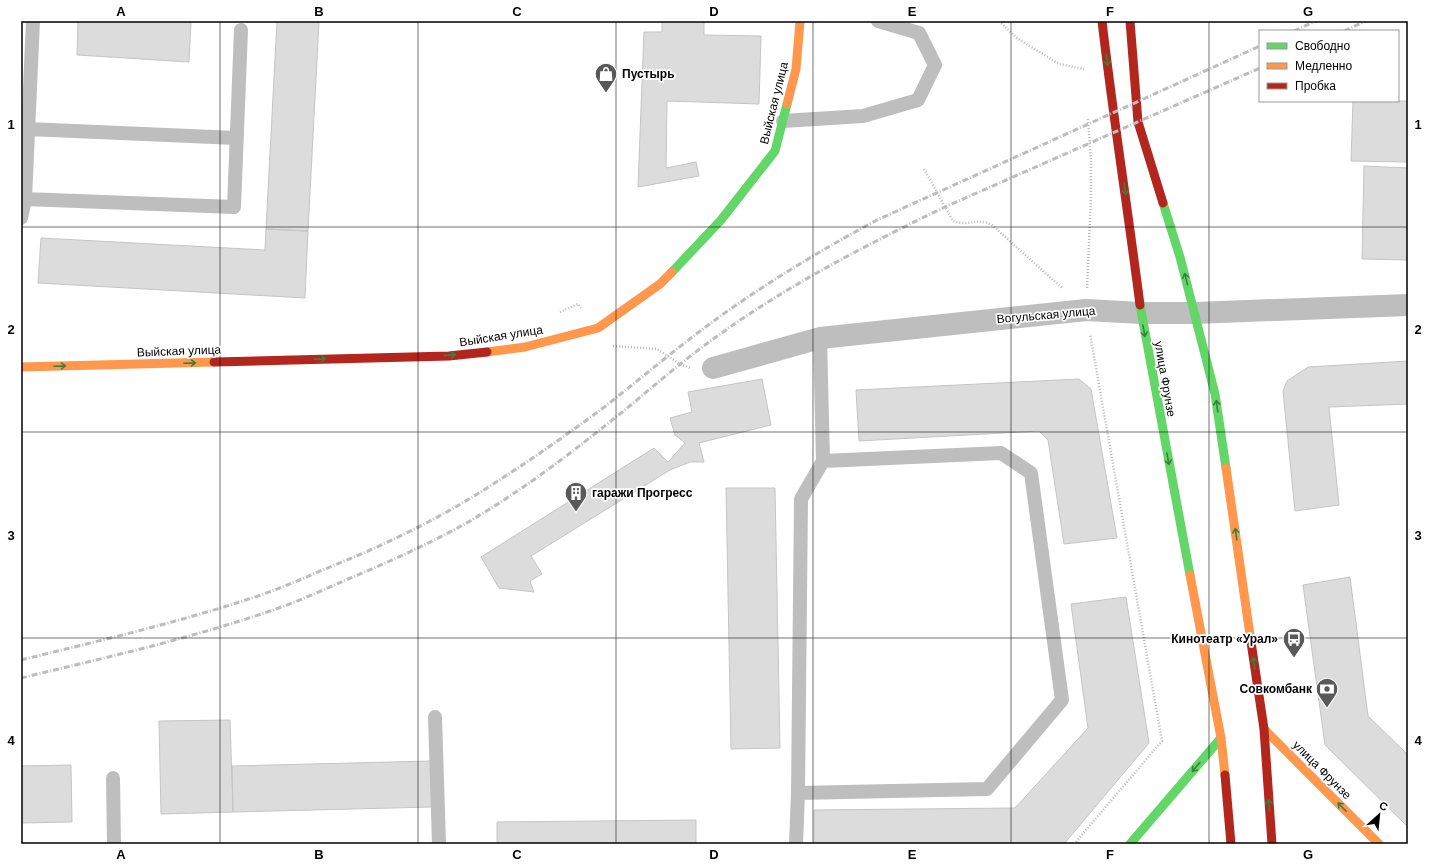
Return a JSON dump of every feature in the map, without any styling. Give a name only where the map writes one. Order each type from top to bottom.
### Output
[{"type":"main road","name":"Выйская улица","points":[[21,367],[449,356],[525,347],[598,328],[660,284],[721,220],[775,151],[796,69],[800,21]]},
{"type":"main road","name":"улица Фрунзе","points":[[1102,21],[1113,113],[1128,211],[1141,313],[1221,738],[1231,844]]},
{"type":"main road","points":[[1130,21],[1138,122],[1180,257],[1216,394],[1264,729],[1272,844]]},
{"type":"main road","name":"улица Фрунзе","points":[[1264,729],[1379,844]]},
{"type":"main road","points":[[1130,844],[1221,738]]},
{"type":"street","name":"Вогульская улица","points":[[713,368],[820,338],[1086,310],[1141,313],[1195,313],[1408,305]]},
{"type":"lane","points":[[21,218],[25,199],[34,21]]},
{"type":"lane","points":[[783,121],[864,116],[918,100],[935,65],[932,58],[919,33],[878,21]]},
{"type":"lane","points":[[25,199],[234,207],[241,30]]},
{"type":"lane","points":[[28,129],[236,138]]},
{"type":"lane","points":[[796,844],[798,793],[801,499],[823,461],[820,338]]},
{"type":"lane","points":[[798,793],[987,789],[1062,700],[1031,473],[1001,453],[823,461]]},
{"type":"lane","points":[[435,717],[438,844]]},
{"type":"lane","points":[[113,778],[114,844]]},
{"type":"path","points":[[999,21],[1018,38],[1059,64],[1086,70]]},
{"type":"path","points":[[1074,844],[1162,741],[1086,310],[1091,197],[1089,117]]},
{"type":"path","points":[[924,169],[953,221],[960,224],[985,221],[992,225],[1086,310]]},
{"type":"building","points":[[78,21],[191,21],[189,62],[77,55]]},
{"type":"building","points":[[277,21],[319,21],[308,231],[266,229]]},
{"type":"building","points":[[662,21],[704,21],[704,35],[761,36],[759,104],[667,101],[666,168],[696,162],[699,176],[638,187],[644,32],[662,32]]},
{"type":"building","points":[[1408,101],[1408,162],[1351,161],[1353,102]]},
{"type":"building","points":[[1364,166],[1408,168],[1408,260],[1362,259]]},
{"type":"building","points":[[266,229],[308,231],[305,298],[38,283],[41,238],[265,250]]},
{"type":"building","points":[[1408,361],[1408,404],[1329,407],[1339,505],[1295,511],[1283,391],[1287,381],[1308,367]]},
{"type":"building","name":"гаражи Прогресс","points":[[762,379],[771,425],[699,443],[704,462],[690,462],[670,470],[531,556],[542,574],[530,581],[534,592],[499,588],[481,557],[654,448],[668,462],[685,443],[675,435],[670,418],[692,412],[688,392]]},
{"type":"building","points":[[1079,379],[1091,389],[1117,538],[1064,544],[1048,440],[1039,431],[859,441],[856,390]]},
{"type":"building","points":[[726,488],[775,488],[780,748],[731,749]]},
{"type":"building","points":[[1350,577],[1368,716],[1408,755],[1408,827],[1325,745],[1303,585]]},
{"type":"building","points":[[1126,597],[1149,743],[1064,844],[814,844],[814,810],[1015,808],[1088,728],[1071,604]]},
{"type":"building","points":[[230,720],[233,812],[161,814],[159,721]]},
{"type":"building","points":[[431,761],[432,807],[233,812],[232,766]]},
{"type":"building","points":[[71,765],[72,822],[21,823],[21,766]]},
{"type":"building","points":[[696,820],[696,844],[497,844],[497,822]]},
{"type":"railway","points":[[1296,30],[1316,21]]},
{"type":"railway","points":[[1346,30],[1366,21]]},
{"type":"railway","points":[[21,660],[166,624],[252,598],[360,555],[398,537],[474,496],[539,454],[603,408],[722,315],[778,277],[837,242],[877,220],[1259,46]]},
{"type":"railway","points":[[21,678],[146,648],[239,621],[300,600],[421,547],[463,525],[506,499],[587,440],[704,345],[743,318],[799,283],[857,251],[945,207],[1259,68]]},
{"type":"traffic: fast","points":[[672,272],[721,220],[775,151],[787,104]]},
{"type":"traffic: fast","points":[[1163,203],[1180,257],[1215,394],[1226,468]]},
{"type":"traffic: fast","points":[[1140,305],[1190,575]]},
{"type":"traffic: fast","points":[[1130,844],[1221,738]]},
{"type":"traffic: slow","points":[[787,104],[796,69],[800,21]]},
{"type":"traffic: slow","points":[[487,352],[525,347],[598,328],[660,284],[672,272]]},
{"type":"traffic: slow","points":[[21,367],[214,362]]},
{"type":"traffic: slow","points":[[1226,468],[1251,642]]},
{"type":"traffic: slow","points":[[1190,575],[1221,738],[1225,775]]},
{"type":"traffic: slow","points":[[1264,729],[1379,844]]},
{"type":"traffic: jam","points":[[1102,21],[1140,305]]},
{"type":"traffic: jam","points":[[1130,21],[1138,122],[1163,203]]},
{"type":"traffic: jam","points":[[214,362],[449,356],[487,352]]},
{"type":"traffic: jam","points":[[1251,642],[1264,729],[1272,844]]},
{"type":"traffic: jam","points":[[1225,775],[1231,844]]},
{"type":"place","name":"Пустырь","points":[[606,94]]},
{"type":"place","name":"гаражи Прогресс","points":[[576,512]]},
{"type":"place","name":"Кинотеатр «Урал»","points":[[1294,658]]},
{"type":"place","name":"Совкомбанк","points":[[1327,708]]}]
